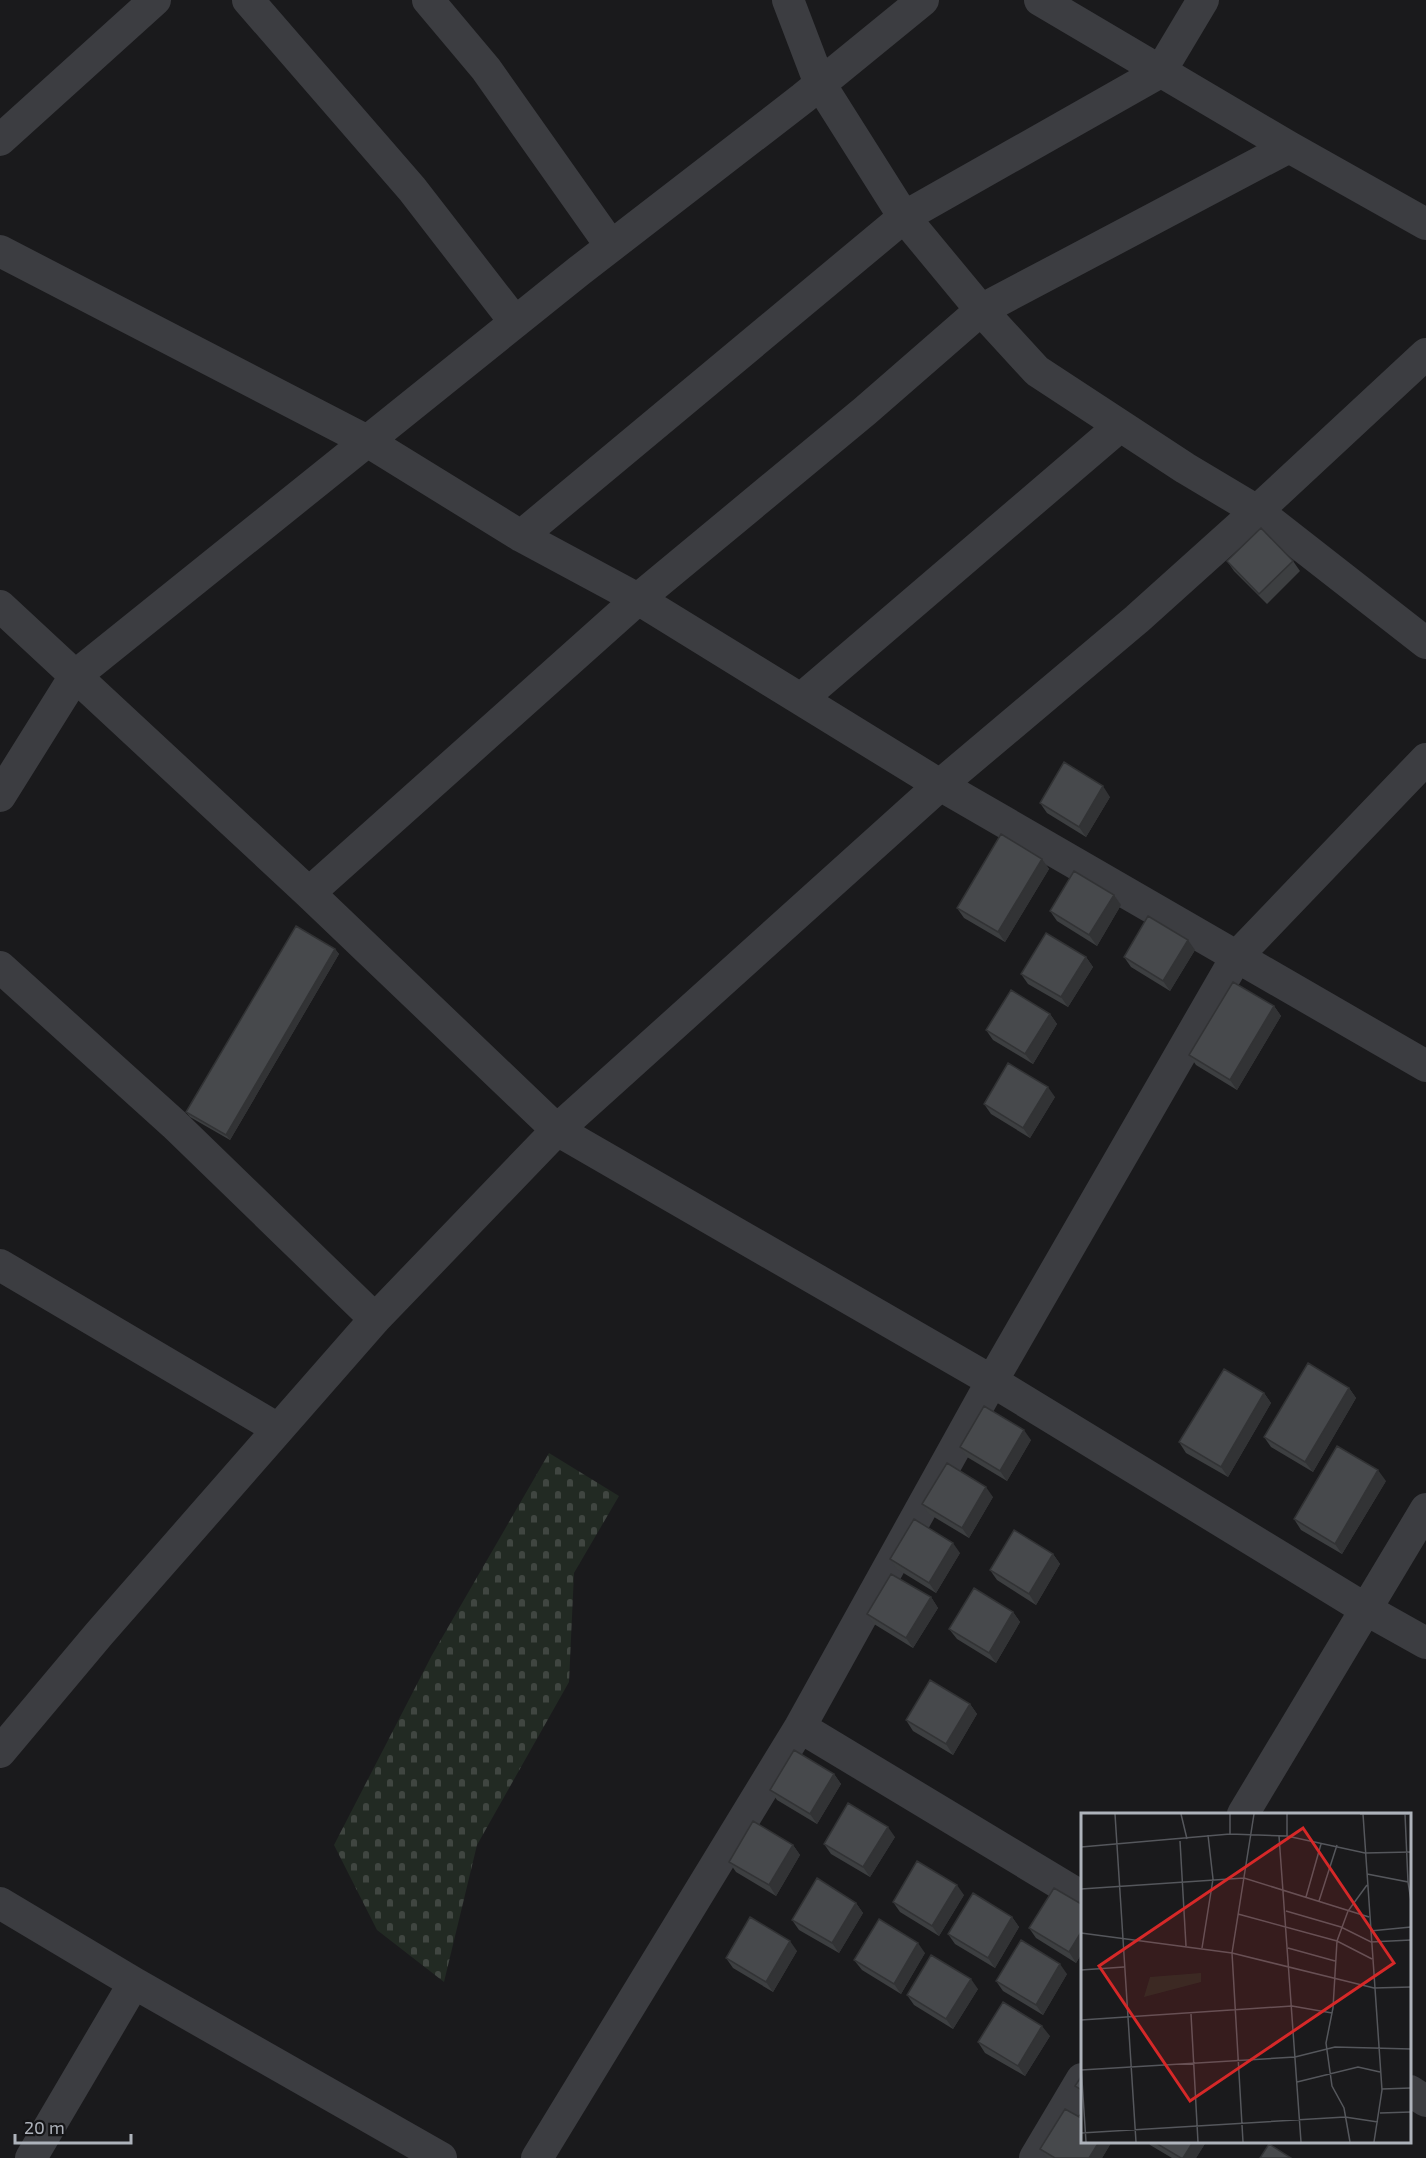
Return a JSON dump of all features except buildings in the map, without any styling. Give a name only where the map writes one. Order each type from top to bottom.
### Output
[{"type":"street","points":[[0,140],[155,0]]},
{"type":"street","points":[[248,0],[412,189],[515,322]]},
{"type":"street","points":[[428,0],[486,69],[611,246]]},
{"type":"street","points":[[788,0],[820,84],[904,217],[981,310],[1036,371],[1257,511],[1426,643]]},
{"type":"street","points":[[0,796],[75,676],[515,322],[820,84],[923,0]]},
{"type":"street","points":[[1040,0],[1083,11],[1160,72],[1426,224]]},
{"type":"street","points":[[521,536],[904,217],[1160,72],[1203,0]]},
{"type":"street","points":[[309,893],[638,598],[865,411],[981,310],[1289,147]]},
{"type":"street","points":[[0,250],[367,441],[521,536],[638,598],[940,785],[1426,1066]]},
{"type":"street","points":[[0,1752],[99,1634],[375,1319],[557,1130],[940,785],[1137,619],[1426,354]]},
{"type":"street","points":[[801,699],[1120,426]]},
{"type":"street","points":[[0,606],[309,893],[557,1130],[992,1381],[1367,1610],[1426,1643]]},
{"type":"street","points":[[537,2158],[800,1727],[992,1381],[1236,956],[1426,759]]},
{"type":"street","points":[[0,967],[174,1124],[375,1319]]},
{"type":"street","points":[[0,1265],[278,1429]]},
{"type":"street","points":[[1244,1813],[1426,1509]]},
{"type":"street","points":[[800,1727],[1081,1896]]},
{"type":"street","points":[[0,1903],[134,1983],[441,2158]]},
{"type":"street","points":[[32,2158],[134,1983]]},
{"type":"street","points":[[1035,2158],[1081,2082]]},
{"type":"street","points":[[1411,2092],[1426,2101]]},
{"type":"green space","points":[[549,1453],[619,1496],[574,1573],[569,1682],[477,1845],[444,1982],[377,1930],[334,1845],[432,1655]]}]
